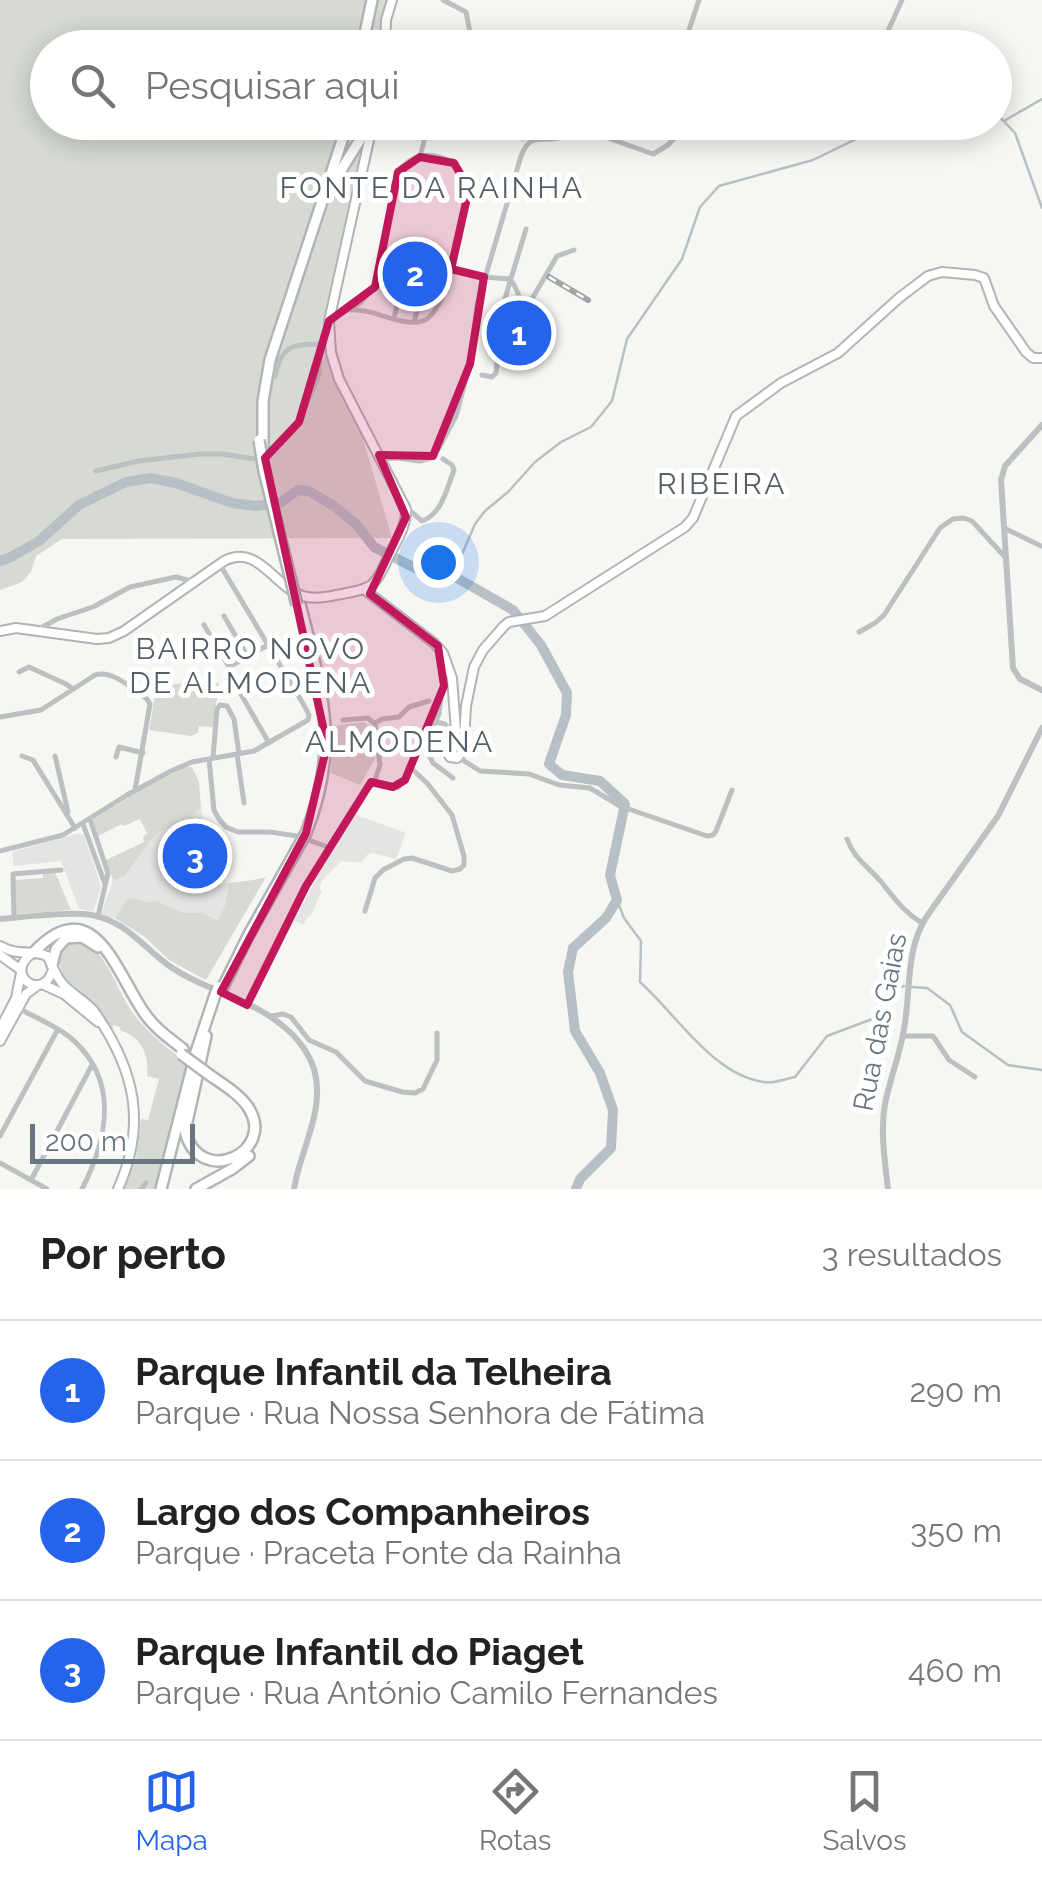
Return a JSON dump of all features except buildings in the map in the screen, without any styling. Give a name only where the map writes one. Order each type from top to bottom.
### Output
[{"type":"highway","points":[[368,30],[374,0]]},
{"type":"highway","points":[[162,1189],[196,1052],[218,993],[301,837],[319,776],[323,729],[318,695],[261,440],[267,372],[340,140]]},
{"type":"highway","points":[[299,605],[264,471],[258,401],[264,365],[340,140]]},
{"type":"highway","points":[[303,262],[339,174],[361,140]]},
{"type":"highway","points":[[32,954],[65,932],[82,930],[92,934],[104,946],[147,1018],[182,1052]]},
{"type":"highway","points":[[52,967],[56,949],[66,938],[76,936],[92,942],[140,1015],[163,1040],[248,1099],[258,1114],[260,1133],[246,1159],[196,1189]]},
{"type":"highway","points":[[162,1189],[218,993]]},
{"type":"highway","points":[[206,1036],[185,1131],[199,1156],[211,1162],[226,1162],[240,1157],[250,1145],[254,1132],[252,1116],[239,1097],[212,1073]]},
{"type":"main road","points":[[386,30],[392,0]]},
{"type":"main road","points":[[0,631],[12,628],[109,638],[234,556],[250,558],[304,597],[374,586],[404,524],[405,506],[339,379],[325,343],[368,140]]},
{"type":"main road","points":[[365,590],[438,646],[452,676],[456,728],[447,752],[451,758],[458,758],[474,665],[505,625],[546,615],[688,524],[735,416],[784,382],[842,351],[897,299],[928,276],[940,272],[984,278],[995,307],[1030,356],[1041,359]]},
{"type":"main road","points":[[0,946],[47,956],[62,983],[95,1012],[124,1061],[134,1100],[135,1124],[132,1154],[118,1189]]},
{"type":"main road","points":[[0,1029],[17,996],[23,961],[32,954]]},
{"type":"main road","points":[[0,956],[28,982],[68,997],[102,1025]]},
{"type":"main road","points":[[0,1041],[26,994],[51,977],[52,967]]},
{"type":"street","points":[[462,8],[466,0]]},
{"type":"street","points":[[690,30],[699,0]]},
{"type":"street","points":[[888,30],[902,0]]},
{"type":"street","points":[[446,1],[468,14],[470,30]]},
{"type":"street","points":[[420,157],[425,140]]},
{"type":"street","points":[[381,459],[425,460],[433,456],[456,416],[467,380],[484,277],[520,156],[527,143],[534,140]]},
{"type":"street","points":[[612,140],[653,154],[673,140]]},
{"type":"street","points":[[329,321],[363,301],[376,284],[398,172],[420,157],[433,156],[459,167],[466,178],[468,194],[444,296],[437,308],[428,319],[414,322],[350,310]]},
{"type":"street","points":[[482,375],[496,374],[502,308],[526,229]]},
{"type":"street","points":[[394,318],[411,243]]},
{"type":"street","points":[[524,314],[557,256],[574,250]]},
{"type":"street","points":[[421,296],[430,260]]},
{"type":"street","points":[[451,269],[510,279],[518,290],[524,314],[536,328]]},
{"type":"street","points":[[414,322],[419,304]]},
{"type":"street","points":[[96,470],[206,453],[255,459],[268,456],[298,422],[318,374],[325,343],[284,351],[275,376]]},
{"type":"street","points":[[1042,425],[1003,470],[1001,486],[1013,668],[1020,679],[1042,690]]},
{"type":"street","points":[[405,506],[422,520],[435,514],[454,469],[442,459]]},
{"type":"street","points":[[858,632],[884,615],[940,528],[949,521],[970,519],[1005,558]]},
{"type":"street","points":[[1004,528],[1041,546]]},
{"type":"street","points":[[0,851],[56,838],[171,770],[252,752],[308,719],[308,711],[219,564]]},
{"type":"street","points":[[37,631],[123,590],[176,577],[192,582]]},
{"type":"street","points":[[224,616],[248,656]]},
{"type":"street","points":[[204,625],[269,744]]},
{"type":"street","points":[[229,667],[268,645]]},
{"type":"street","points":[[374,783],[399,786],[435,722],[445,674],[438,646]]},
{"type":"street","points":[[19,672],[31,668],[73,690]]},
{"type":"street","points":[[0,717],[38,712],[104,672],[147,699],[150,707],[135,790]]},
{"type":"street","points":[[441,694],[423,744],[433,763],[454,778]]},
{"type":"street","points":[[374,723],[400,716],[409,707],[428,701]]},
{"type":"street","points":[[244,802],[233,716],[227,706],[220,705],[210,778],[218,819],[238,832],[292,834],[328,847]]},
{"type":"street","points":[[247,1005],[328,847],[374,783],[380,765],[374,723],[368,718],[344,720]]},
{"type":"street","points":[[435,722],[446,724],[454,738]]},
{"type":"street","points":[[847,839],[856,857],[898,905],[922,923],[1002,810],[1042,728]]},
{"type":"street","points":[[116,757],[120,747],[143,753]]},
{"type":"street","points":[[22,756],[33,760],[75,829]]},
{"type":"street","points":[[55,756],[70,818]]},
{"type":"street","points":[[458,758],[479,770],[529,774],[559,785],[590,788],[624,807],[710,836],[718,828],[732,790]]},
{"type":"street","points":[[194,762],[210,778]]},
{"type":"street","points":[[365,911],[376,876],[404,859],[452,871],[464,865],[452,815],[412,768]]},
{"type":"street","points":[[90,819],[108,873],[98,916]]},
{"type":"street","points":[[82,824],[106,887]]},
{"type":"street","points":[[14,918],[13,874],[61,870]]},
{"type":"street","points":[[0,919],[98,916],[141,939],[173,968],[283,1026],[300,1044],[316,1078],[313,1122],[294,1189]]},
{"type":"street","name":"Rua das Gaias","points":[[888,1189],[884,1108],[903,1036],[915,942],[922,923]]},
{"type":"street","points":[[18,1008],[75,1042],[92,1065],[102,1088],[105,1124],[97,1158],[82,1189]]},
{"type":"street","points":[[269,1016],[287,1015],[295,1020],[306,1038],[336,1052],[360,1078],[409,1093],[423,1089],[435,1066],[437,1033]]},
{"type":"street","points":[[0,1136],[58,1029]]},
{"type":"street","points":[[903,1036],[932,1036],[950,1061],[974,1076]]},
{"type":"street","points":[[31,1180],[92,1065]]},
{"type":"street","points":[[0,1163],[47,1189]]},
{"type":"highlighted area","points":[[420,157],[454,163],[469,189],[451,269],[484,277],[470,364],[433,456],[379,455],[406,517],[370,594],[438,646],[444,686],[405,780],[393,787],[371,782],[306,886],[247,1005],[221,992],[306,833],[327,745],[265,458],[299,422],[329,321],[375,287],[398,172]]},
{"type":"shaded area","points":[[0,0],[396,0],[390,30],[30,30],[30,140],[365,140],[326,312],[392,538],[62,539],[36,556],[31,572],[22,582],[0,590]]},
{"type":"shaded area","points":[[522,322],[543,343],[517,364],[507,352],[516,344],[508,335]]},
{"type":"shaded area","points":[[219,683],[213,727],[199,726],[198,733],[191,736],[149,730],[157,684]]},
{"type":"shaded area","points":[[364,722],[373,729],[375,759],[360,785],[331,773],[332,729]]},
{"type":"shaded area","points":[[185,767],[192,767],[199,782],[201,808],[191,815],[203,834],[193,839],[182,820],[156,834],[124,877],[113,880],[106,860],[144,842],[147,833],[140,819],[98,836],[93,819]]},
{"type":"shaded area","points":[[201,808],[204,828],[199,885],[212,889],[229,883],[217,920],[203,913],[187,914],[156,901],[133,897],[126,900],[115,918],[101,915],[113,880],[124,877],[156,834]]},
{"type":"shaded area","points":[[354,814],[406,833],[396,859],[373,853],[361,863],[341,861],[322,881],[322,891],[303,925],[294,920]]},
{"type":"shaded area","points":[[79,833],[84,836],[101,886],[91,911],[79,909],[61,861],[14,866],[12,852]]},
{"type":"shaded area","points":[[55,872],[71,910],[16,914],[15,880],[43,878],[43,873]]},
{"type":"shaded area","points":[[266,877],[206,980],[169,960],[145,937],[115,918],[126,900],[133,897],[156,901],[184,913],[203,913],[217,920],[229,883]]},
{"type":"shaded area","points":[[83,940],[100,956],[142,1024],[189,1065],[156,1189],[143,1189],[146,1181],[138,1189],[124,1189],[136,1158],[141,1119],[148,1120],[159,1079],[147,1076],[147,1061],[139,1042],[120,1027],[113,1025],[112,1031],[90,1000],[62,973],[59,950],[69,941]]},
{"type":"waterway","points":[[1012,116],[1042,99]]},
{"type":"waterway","points":[[1012,130],[1042,208]]},
{"type":"waterway","points":[[435,570],[460,559],[485,511],[535,462],[561,442],[591,427],[612,401],[627,339],[682,259],[700,207],[719,186],[813,160],[854,140]]},
{"type":"waterway","points":[[0,561],[39,541],[79,505],[126,482],[150,478],[232,503],[256,506],[280,503],[298,490],[309,491],[357,525],[374,547],[417,569],[457,578],[513,610],[541,645],[567,693],[566,715],[549,764],[562,775],[600,781],[625,804],[610,875],[617,900],[606,918],[573,948],[568,972],[575,1031],[600,1073],[613,1110],[611,1148],[580,1179],[576,1189]]},
{"type":"waterway","points":[[617,900],[624,918],[641,941],[640,982],[712,1056],[746,1077],[768,1082],[795,1077],[827,1036],[875,1018],[886,998],[904,986]]},
{"type":"waterway","points":[[912,987],[927,988],[950,1005],[962,1032],[1008,1065],[1042,1070]]},
{"type":"railway","points":[[549,277],[588,300]]},
{"type":"place","name":"Largo dos Companheiros","points":[[415,274]]},
{"type":"place","name":"Parque Infantil da Telheira","points":[[519,333]]},
{"type":"place","name":"Parque Infantil do Piaget","points":[[195,856]]},
{"type":"district","name":"FONTE DA RAINHA","points":[[432,187]]},
{"type":"district","name":"RIBEIRA","points":[[722,483]]},
{"type":"district","name":"BAIRRO NOVO DE ALMODENA","points":[[251,665]]},
{"type":"district","name":"ALMODENA","points":[[400,741]]}]
